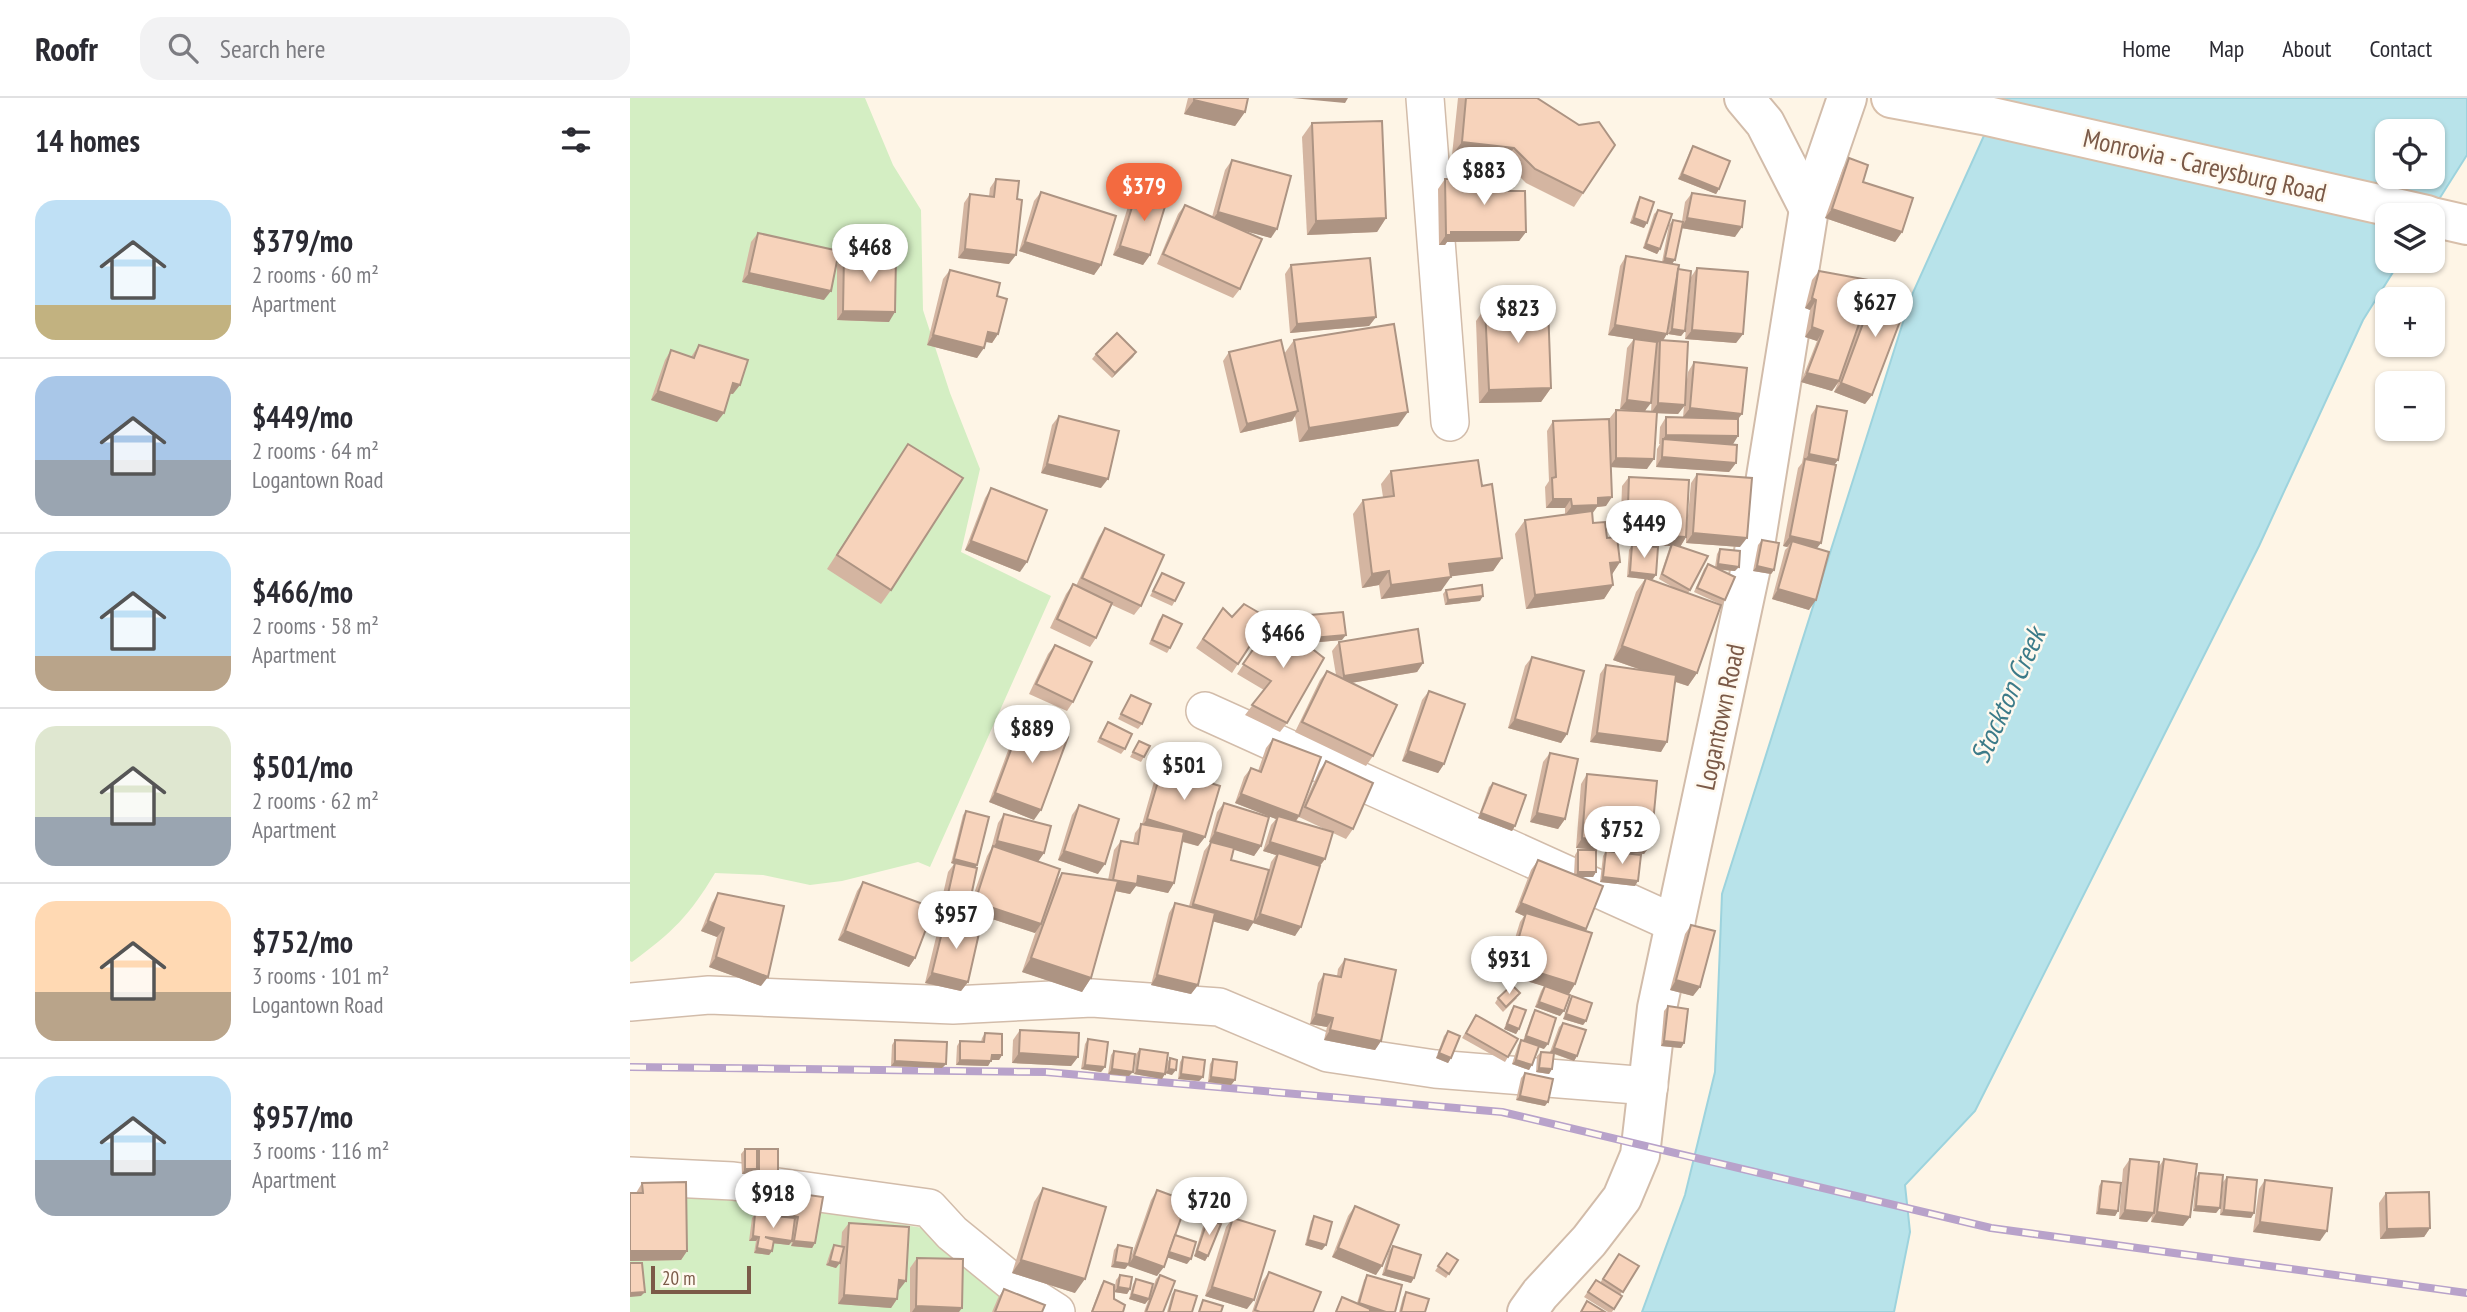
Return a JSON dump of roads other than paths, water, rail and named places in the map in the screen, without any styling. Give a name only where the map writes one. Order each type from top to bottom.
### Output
[{"type":"street","points":[[1425,98],[1450,422]]},
{"type":"street","points":[[1744,98],[1765,124],[1809,209]]},
{"type":"street","name":"Logantown Road","points":[[1527,1312],[1589,1241],[1622,1198],[1640,1154],[1657,1008],[1753,558],[1809,209],[1847,98]]},
{"type":"street","name":"Monrovia - Careysburg Road","points":[[1891,98],[1983,115],[2375,203]]},
{"type":"street","points":[[1205,711],[1676,924]]},
{"type":"street","points":[[630,1002],[709,995],[953,1005],[1092,998],[1219,1007],[1328,1053],[1435,1069],[1649,1086]]},
{"type":"street","points":[[630,1176],[733,1181],[929,1208],[952,1233],[1023,1291],[1056,1312]]},
{"type":"water","name":"Stockton Creek","points":[[2001,98],[2467,98],[2467,155],[2437,203],[2375,203],[2375,273],[2392,273],[2384,287],[2375,287],[2375,301],[2363,320],[2259,546],[1975,1111],[1905,1185],[1910,1232],[1894,1312],[1642,1312],[1685,1195],[1715,1072],[1722,894],[1911,297]]},
{"type":"railway","points":[[630,1067],[1046,1072],[1502,1112],[1991,1228],[2467,1293]]}]
